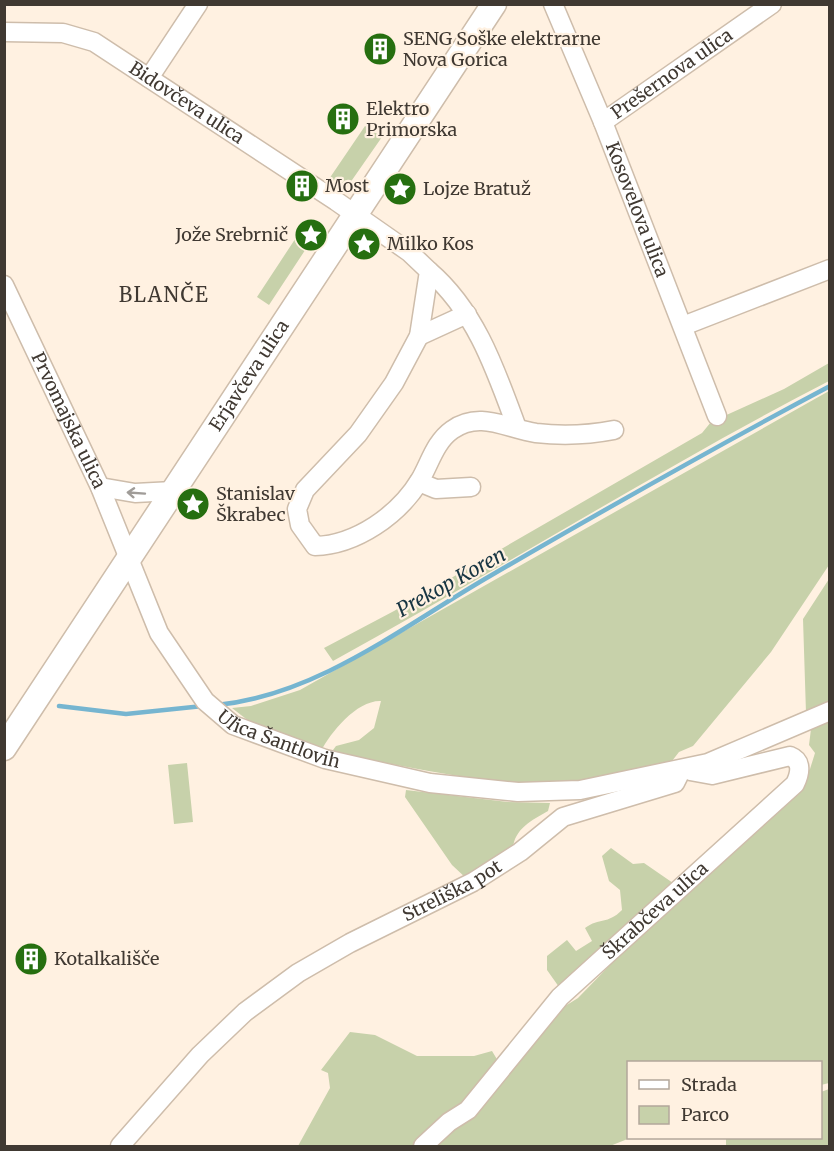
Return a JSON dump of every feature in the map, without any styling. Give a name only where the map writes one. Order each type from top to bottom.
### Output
[{"type":"main road","name":"Erjavčeva ulica","points":[[4,748],[494,4]]},
{"type":"street","points":[[149,78],[198,4]]},
{"type":"street","name":"Kosovelova ulica","points":[[553,4],[603,122],[717,416]]},
{"type":"street","name":"Prešernova ulica","points":[[603,122],[772,4]]},
{"type":"street","name":"Bidovčeva ulica","points":[[4,32],[63,33],[94,42],[409,252],[441,281],[467,314],[494,365],[517,428]]},
{"type":"street","points":[[683,326],[830,269]]},
{"type":"street","points":[[429,271],[419,336],[394,383],[358,434],[305,490],[297,509],[300,525],[315,546],[333,546],[371,528],[398,508],[419,482],[439,443],[452,430],[471,421],[498,422],[517,428],[554,434],[588,435],[614,429]]},
{"type":"street","name":"Prvomajska ulica","points":[[4,285],[100,487],[128,558]]},
{"type":"street","points":[[419,336],[467,314]]},
{"type":"street","points":[[419,482],[436,489],[471,487]]},
{"type":"street","points":[[100,487],[135,494],[173,491]]},
{"type":"street","name":"Ulica Šantlovih","points":[[128,558],[159,633],[206,701],[233,725],[325,759],[430,783],[518,792],[580,790],[682,769]]},
{"type":"street","name":"Streliška pot","points":[[120,1146],[200,1055],[245,1012],[298,973],[359,939],[473,882],[520,852],[563,817],[675,783],[682,769],[708,763],[830,711]]},
{"type":"street","name":"Škrabčeva ulica","points":[[423,1146],[449,1122],[468,1110],[560,997],[795,784],[800,770],[798,762],[790,756],[712,775],[682,769]]},
{"type":"green space","points":[[365,126],[382,137],[343,193],[327,182]]},
{"type":"green space","points":[[305,224],[317,232],[269,305],[257,297]]},
{"type":"green space","points":[[829,363],[829,381],[704,449],[333,661],[324,648],[394,611],[702,433],[711,422],[784,389]]},
{"type":"green space","points":[[829,391],[829,565],[771,652],[693,746],[679,752],[672,761],[582,782],[551,784],[489,780],[335,754],[333,750],[336,746],[359,740],[374,728],[381,701],[372,702],[354,711],[331,735],[321,751],[250,722],[232,708],[251,706],[300,690]]},
{"type":"green space","points":[[829,579],[829,704],[806,713],[803,619]]},
{"type":"green space","points":[[829,721],[829,1083],[822,1085],[822,1061],[627,1061],[628,1139],[610,1146],[433,1146],[554,1013],[578,998],[648,926],[791,791],[810,769],[815,753],[809,745],[811,729]]},
{"type":"green space","points":[[187,763],[193,822],[174,824],[168,765]]},
{"type":"green space","points":[[406,790],[508,802],[550,803],[548,811],[520,831],[513,849],[467,879],[452,865],[405,797]]},
{"type":"green space","points":[[611,848],[633,864],[644,863],[673,883],[559,987],[547,970],[547,956],[567,940],[576,951],[592,941],[585,928],[612,918],[622,910],[620,890],[609,881],[602,856]]},
{"type":"green space","points":[[350,1032],[375,1035],[417,1056],[474,1056],[492,1051],[501,1066],[492,1078],[416,1146],[298,1146],[330,1088],[328,1073],[321,1070]]},
{"type":"green space","points":[[829,1089],[829,1146],[726,1146],[726,1139],[822,1139],[822,1092]]},
{"type":"waterway","name":"Prekop Koren","points":[[217,705],[254,699],[290,688],[360,655],[574,527],[830,386]]},
{"type":"waterway","name":"Prekop Koren","points":[[59,706],[126,714],[203,706]]},
{"type":"place","name":"SENG Soške elektrarne Nova Gorica","points":[[380,49]]},
{"type":"place","name":"Elektro Primorska","points":[[343,119]]},
{"type":"place","name":"Most","points":[[302,186]]},
{"type":"place","name":"Lojze Bratuž","points":[[400,189]]},
{"type":"place","name":"Jože Srebrnič","points":[[311,235]]},
{"type":"place","name":"Milko Kos","points":[[364,244]]},
{"type":"place","name":"Stanislav Škrabec","points":[[193,504]]},
{"type":"place","name":"Kotalkališče","points":[[31,959]]},
{"type":"district","name":"BLANČE","points":[[164,295]]}]
